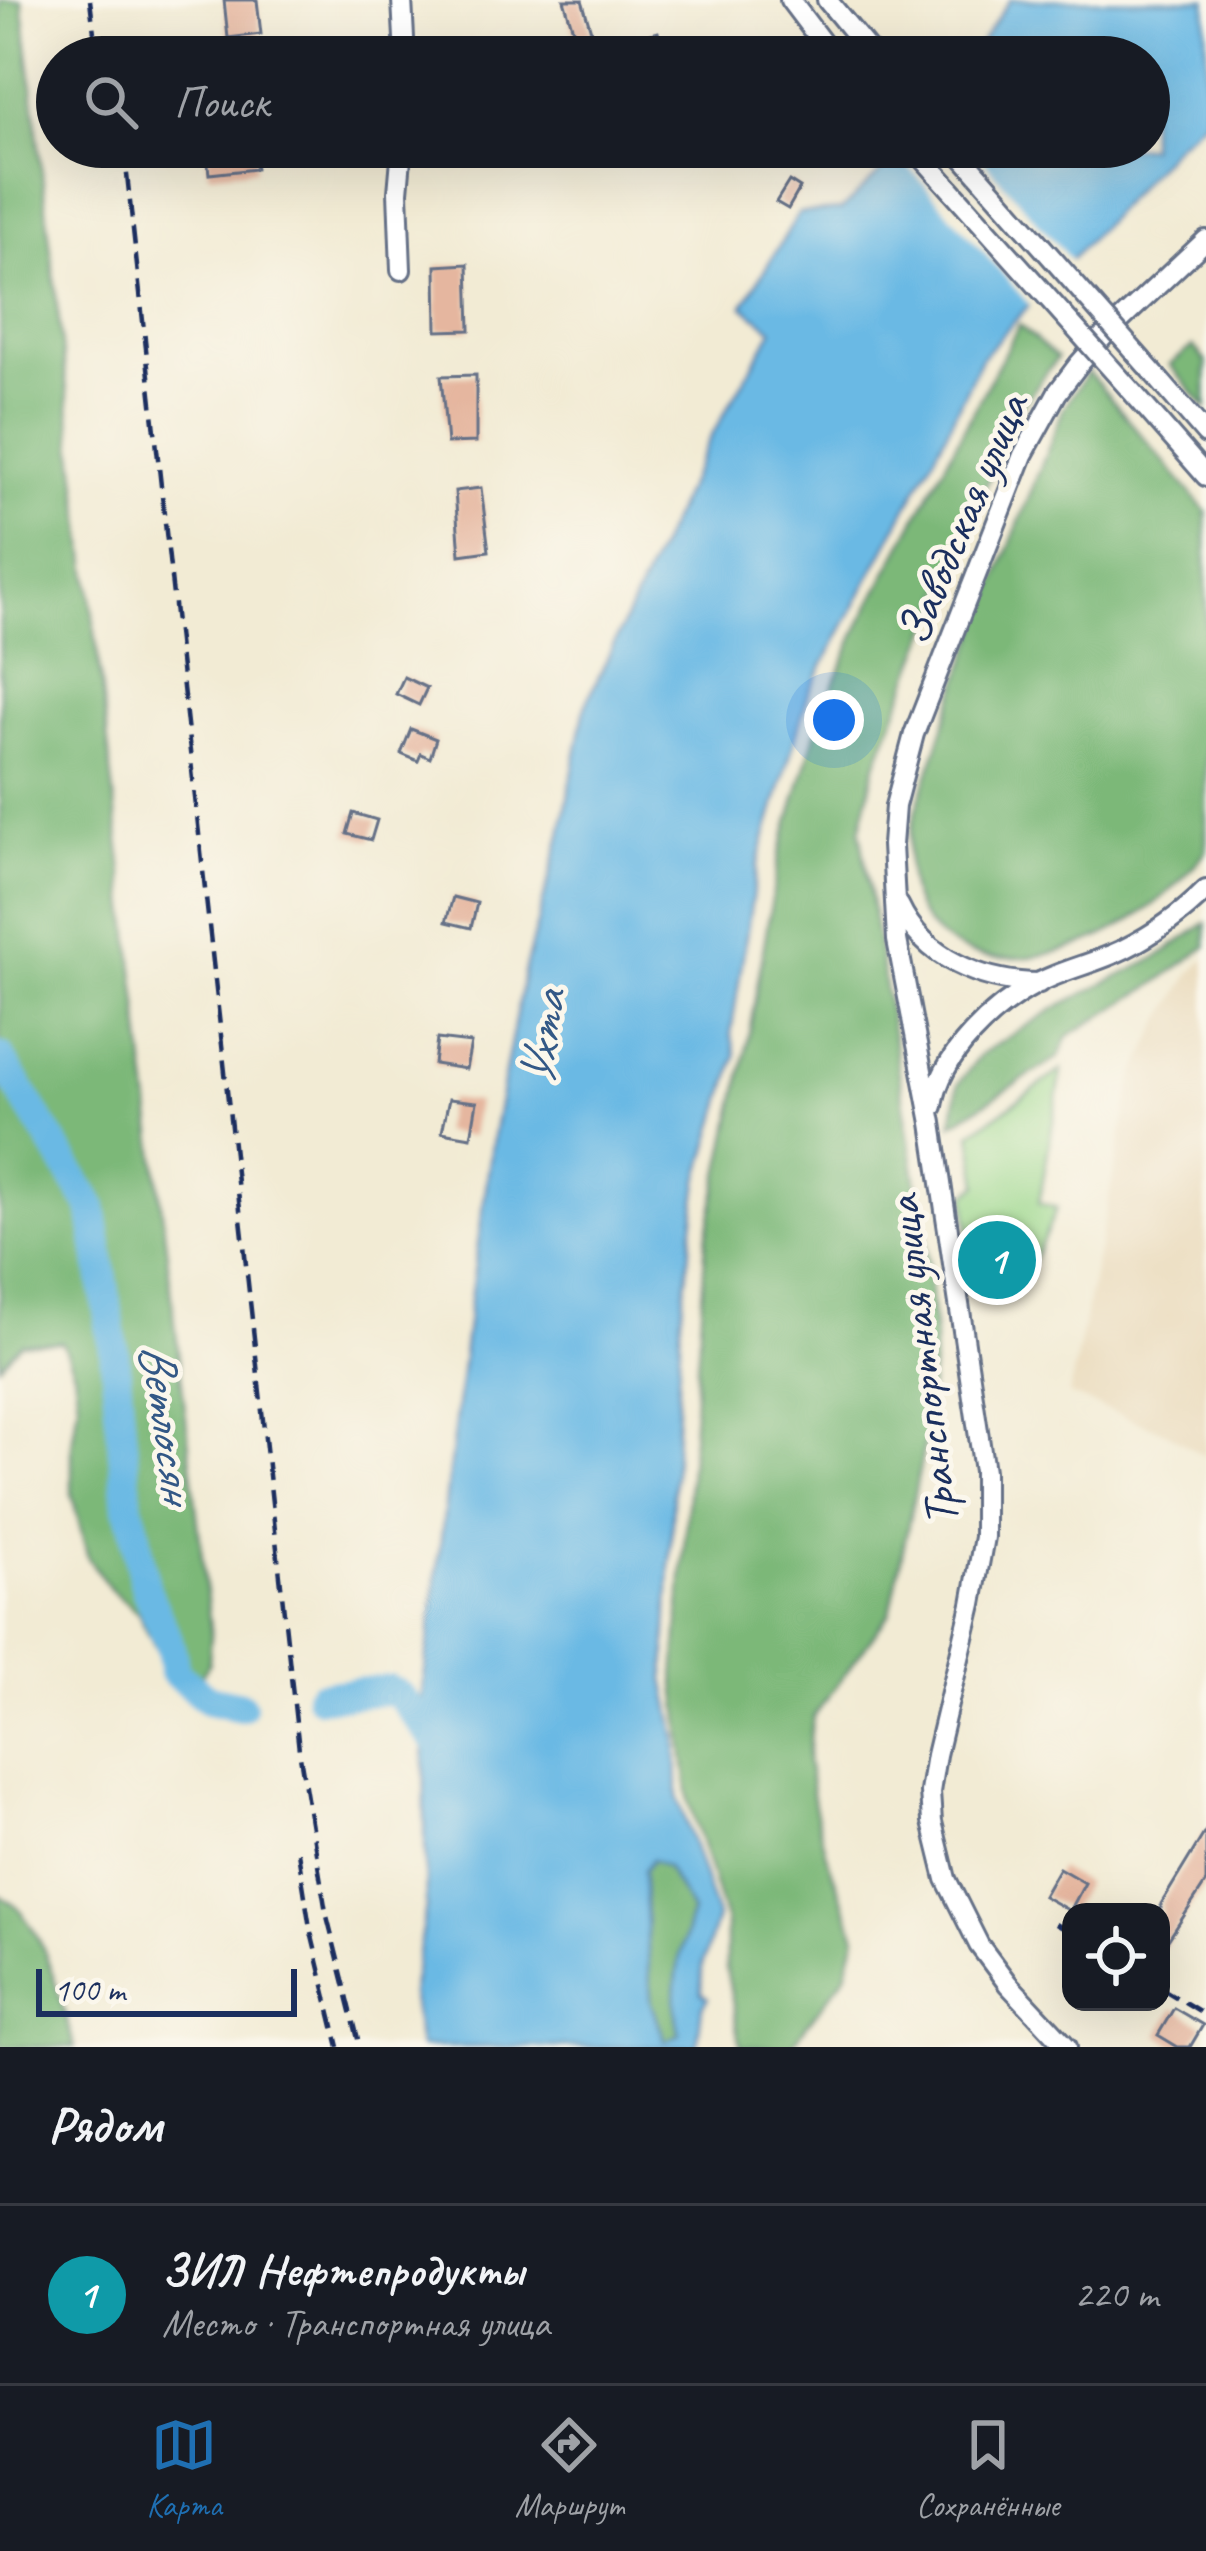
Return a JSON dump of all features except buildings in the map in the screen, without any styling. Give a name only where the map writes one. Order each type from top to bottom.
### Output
[{"type":"street","points":[[402,0],[405,36]]},
{"type":"street","points":[[790,0],[817,36]]},
{"type":"street","points":[[827,0],[856,36]]},
{"type":"street","points":[[400,168],[401,270]]},
{"type":"street","points":[[933,168],[1206,476]]},
{"type":"street","points":[[973,168],[1206,434]]},
{"type":"street","name":"Заводская улица","points":[[932,1123],[897,940],[892,882],[895,806],[914,734],[1023,455],[1058,393],[1103,337],[1206,240]]},
{"type":"street","points":[[892,882],[910,927],[938,953],[995,978],[1039,982]]},
{"type":"street","points":[[932,1123],[937,1088],[961,1049],[993,1016],[1039,982],[1143,939],[1206,890]]},
{"type":"street","name":"Транспортная улица","points":[[932,1123],[984,1471],[984,1515],[972,1604],[936,1755],[930,1792],[932,1822],[946,1879],[979,1945],[1067,2047]]},
{"type":"shaded area","points":[[1206,959],[1206,1457],[1165,1432],[1069,1395],[1133,1078],[1163,1018],[1191,973]]},
{"type":"green space","points":[[0,0],[22,0],[36,121],[36,168],[41,168],[211,1635],[209,1663],[198,1681],[173,1682],[138,1613],[110,1589],[88,1558],[72,1495],[78,1402],[74,1372],[62,1342],[21,1343],[0,1365]]},
{"type":"green space","points":[[1019,325],[1057,358],[1017,413],[974,514],[875,767],[860,831],[926,1241],[935,1340],[926,1437],[890,1613],[813,1717],[807,1760],[826,1855],[856,1936],[846,1974],[790,2047],[741,2047],[726,1968],[726,1923],[689,1801],[675,1676],[706,1240],[746,1052],[779,856],[821,714],[862,620]]},
{"type":"green space","points":[[1193,346],[1206,362],[1206,408],[1170,365]]},
{"type":"green space","points":[[1088,372],[1206,511],[1206,851],[1171,890],[1105,934],[1030,957],[987,956],[950,944],[923,917],[909,876],[912,828],[997,578],[1064,407]]},
{"type":"green space","points":[[1206,923],[1206,947],[1068,1036],[1059,1057],[952,1124],[958,1084],[981,1054],[1059,1006],[1158,957]]},
{"type":"green space","points":[[1062,1070],[1039,1203],[1057,1208],[1027,1269],[999,1296],[980,1279],[971,1253],[966,1195],[979,1184],[971,1133]]},
{"type":"green space","points":[[653,1859],[666,1867],[692,1912],[676,1989],[680,2034],[664,2042],[651,2002],[643,1870]]},
{"type":"green space","points":[[0,1895],[16,1908],[40,1942],[75,2047],[0,2047]]},
{"type":"water","points":[[1010,0],[1206,0],[1206,118],[1170,151],[1170,36],[985,36]]},
{"type":"water","name":"Ухта","points":[[884,168],[1154,168],[981,358],[809,692],[757,866],[731,1033],[736,1056],[699,1180],[681,1318],[665,1679],[677,1739],[678,1797],[717,1917],[702,1966],[701,1993],[708,1998],[702,2007],[697,2047],[419,2047],[411,1994],[426,1906],[420,1712],[469,1307],[494,1131],[524,972],[561,835],[585,706],[708,442],[773,330],[743,306],[799,213],[841,210]],"holes":[[[652,1860],[666,1867],[692,1912],[676,1989],[680,2034],[665,2041],[651,2001],[643,1871]]]},
{"type":"pier","points":[[910,168],[990,168],[1074,264],[1033,309]]},
{"type":"waterway","name":"Ветлосян","points":[[0,1057],[92,1207],[114,1351],[128,1508],[144,1581],[168,1641],[174,1672],[208,1699],[241,1706]]},
{"type":"waterway","name":"Ветлосян","points":[[320,1696],[388,1690],[399,1695],[447,1754]]},
{"type":"railway","points":[[90,0],[94,36]]},
{"type":"railway","points":[[126,168],[299,1750],[326,1912],[360,2047]]},
{"type":"railway","points":[[298,1852],[310,1928],[339,2047]]},
{"type":"railway","points":[[1055,1924],[1062,1928]]},
{"type":"railway","points":[[1170,1993],[1206,2015]]},
{"type":"place","name":"ЗИЛ Нефтепродукты","points":[[997,1260]]}]
